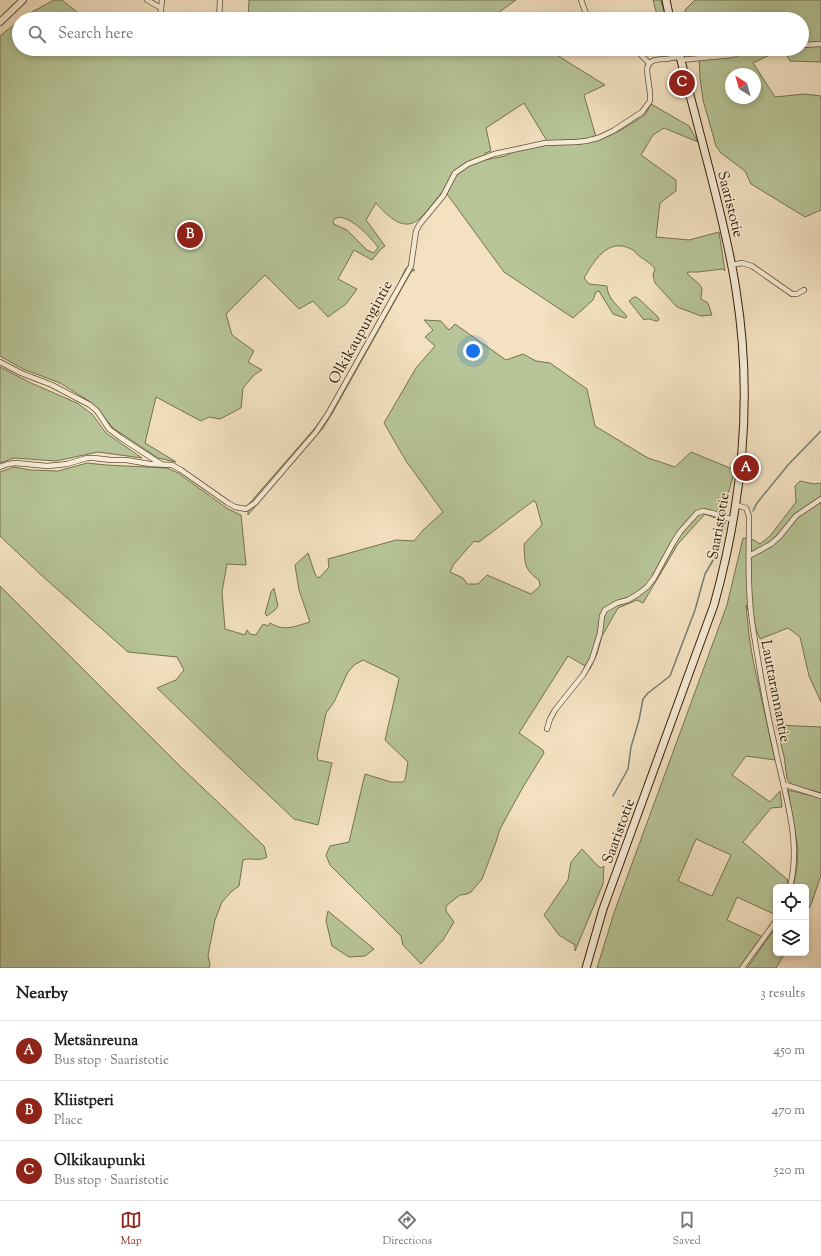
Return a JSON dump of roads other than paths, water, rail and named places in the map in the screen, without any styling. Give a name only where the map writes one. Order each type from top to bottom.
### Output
[{"type":"main road","points":[[666,0],[669,12]]},
{"type":"main road","name":"Saaristotie","points":[[586,968],[604,909],[709,618],[721,579],[736,505],[741,468],[744,381],[736,291],[724,230],[680,58]]},
{"type":"street","points":[[0,22],[23,0]]},
{"type":"street","points":[[147,0],[161,8]]},
{"type":"street","points":[[161,12],[162,0]]},
{"type":"street","points":[[219,12],[220,0]]},
{"type":"street","points":[[580,0],[585,12]]},
{"type":"street","points":[[809,45],[821,44]]},
{"type":"street","points":[[642,56],[649,63],[655,59],[715,56]]},
{"type":"street","name":"Olkikaupungintie","points":[[0,467],[16,463],[47,466],[58,465],[87,458],[126,460],[150,464],[172,465],[235,507],[246,509],[250,507],[312,436],[328,414],[410,266],[416,231],[419,225],[443,196],[455,173],[468,164],[494,154],[545,143],[586,141],[598,138],[613,131],[642,112],[650,101],[647,71],[649,63]]},
{"type":"street","points":[[732,265],[742,263],[752,266],[792,294],[797,294],[804,290]]},
{"type":"street","points":[[0,362],[21,373],[52,385],[90,405],[97,411],[109,429],[161,464]]},
{"type":"street","points":[[749,556],[771,544],[779,537],[796,516],[821,499]]},
{"type":"street","name":"Lauttarannantie","points":[[736,505],[746,508],[749,516],[749,601],[752,627],[775,748],[789,808],[793,835],[794,868],[791,884]]},
{"type":"street","points":[[547,728],[555,710],[583,675],[592,659],[600,633],[602,616],[605,610],[617,603],[628,600],[647,587],[654,578],[680,532],[697,513],[704,511],[733,520]]},
{"type":"street","points":[[783,784],[821,796]]},
{"type":"street","points":[[742,968],[773,925]]},
{"type":"waterway","points":[[753,511],[757,503],[788,465],[821,431]]},
{"type":"waterway","points":[[613,796],[628,769],[631,747],[639,720],[643,699],[648,693],[670,676],[695,610],[705,574],[719,550],[725,522]]},
{"type":"place","name":"Olkikaupunki","points":[[682,83]]},
{"type":"place","name":"Kliistperi","points":[[190,235]]},
{"type":"place","name":"Metsänreuna","points":[[746,468]]}]
